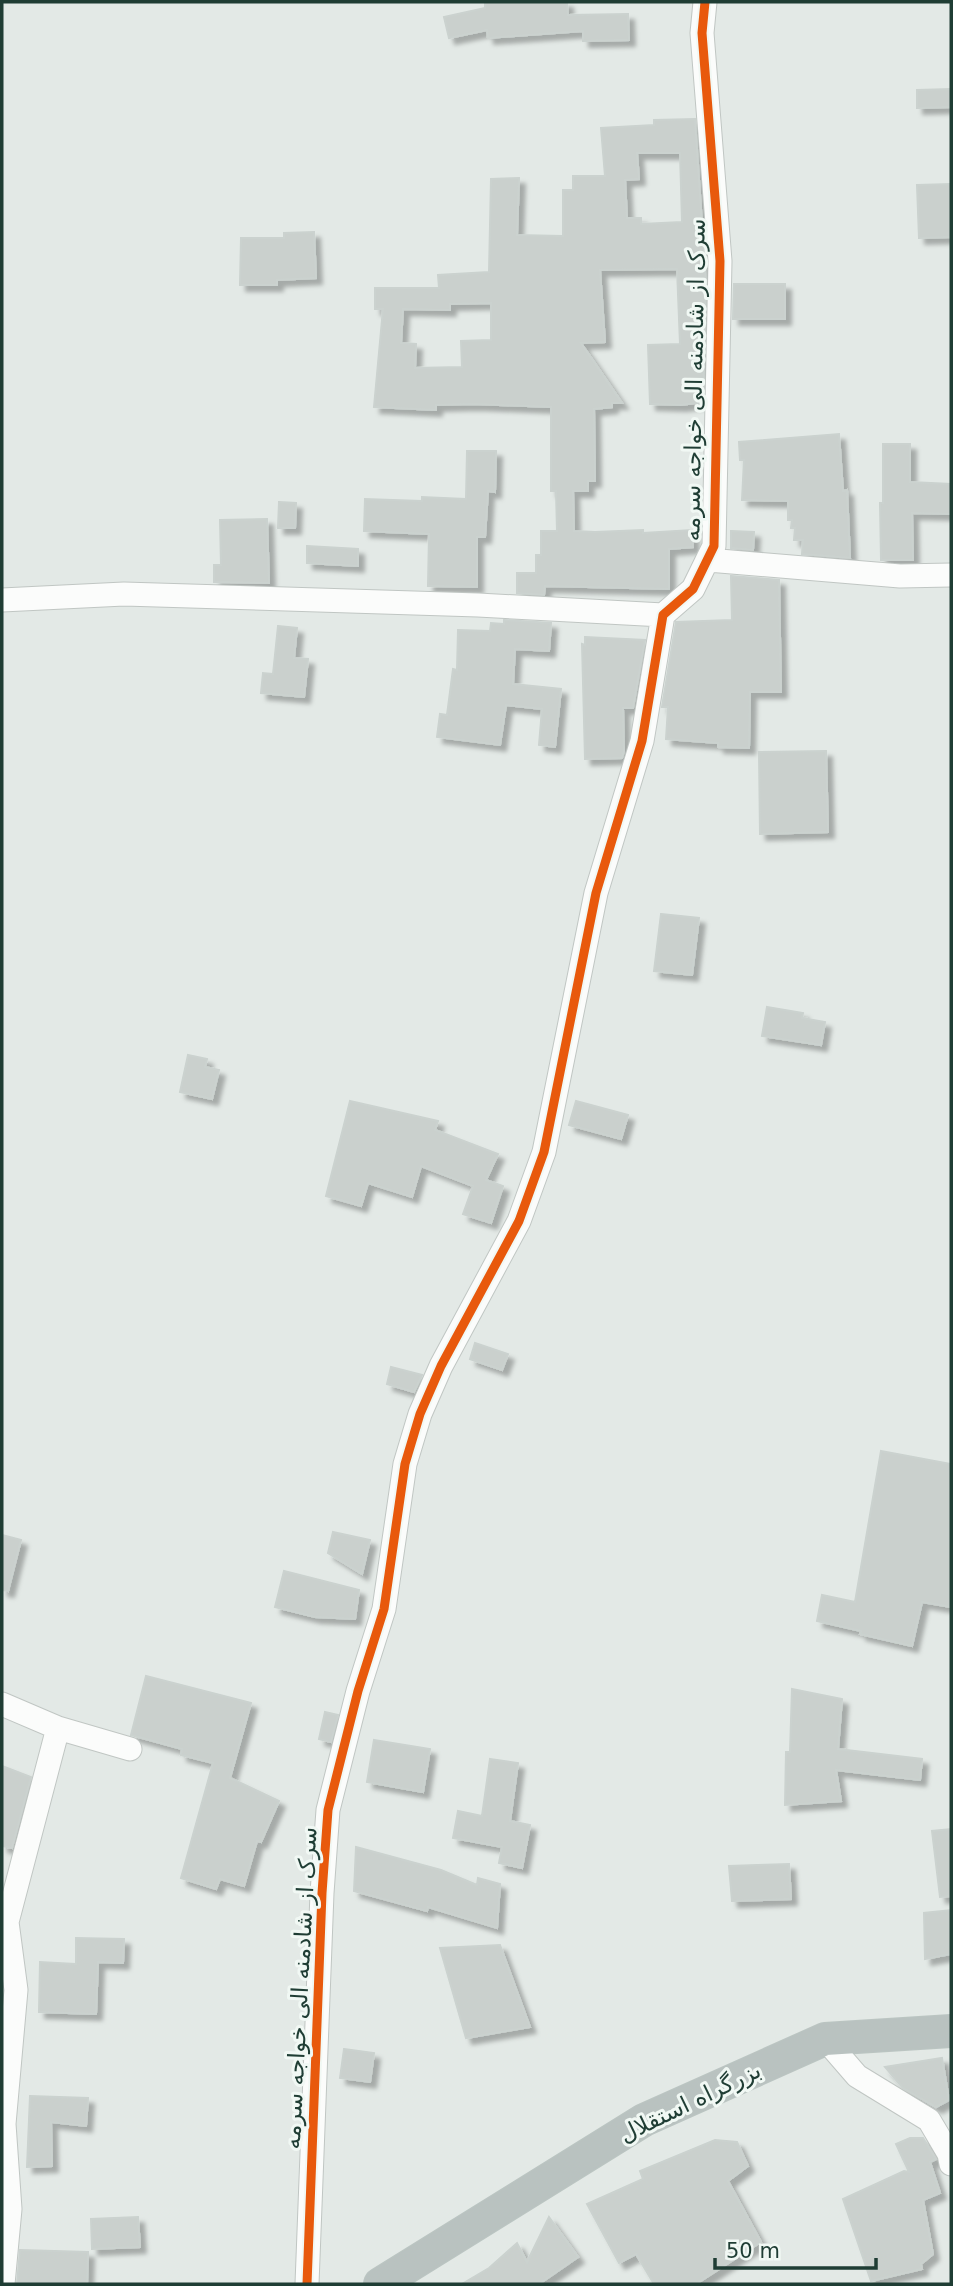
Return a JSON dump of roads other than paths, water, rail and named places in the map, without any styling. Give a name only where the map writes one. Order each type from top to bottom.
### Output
[{"type":"highway","name":"بزرگراه استقلال","points":[[380,2284],[643,2119],[825,2039],[951,2031]]},
{"type":"street","name":"سرک از شادمنه الی خواجه سرمه","points":[[307,2284],[321,1907],[328,1810],[358,1691],[384,1609],[405,1464],[421,1414],[441,1366],[519,1221],[544,1152],[596,893],[642,741],[663,615],[693,589],[714,545],[720,261],[702,33],[705,2]]},
{"type":"street","points":[[708,560],[900,576],[951,575]]},
{"type":"street","points":[[2,600],[124,594],[478,605],[663,615]]},
{"type":"street","points":[[2,1704],[58,1728],[130,1749]]},
{"type":"street","points":[[3,2284],[10,2209],[4,2124],[16,1990],[7,1922],[58,1728]]},
{"type":"street","points":[[825,2039],[857,2076],[929,2120],[949,2154],[951,2164]]}]
